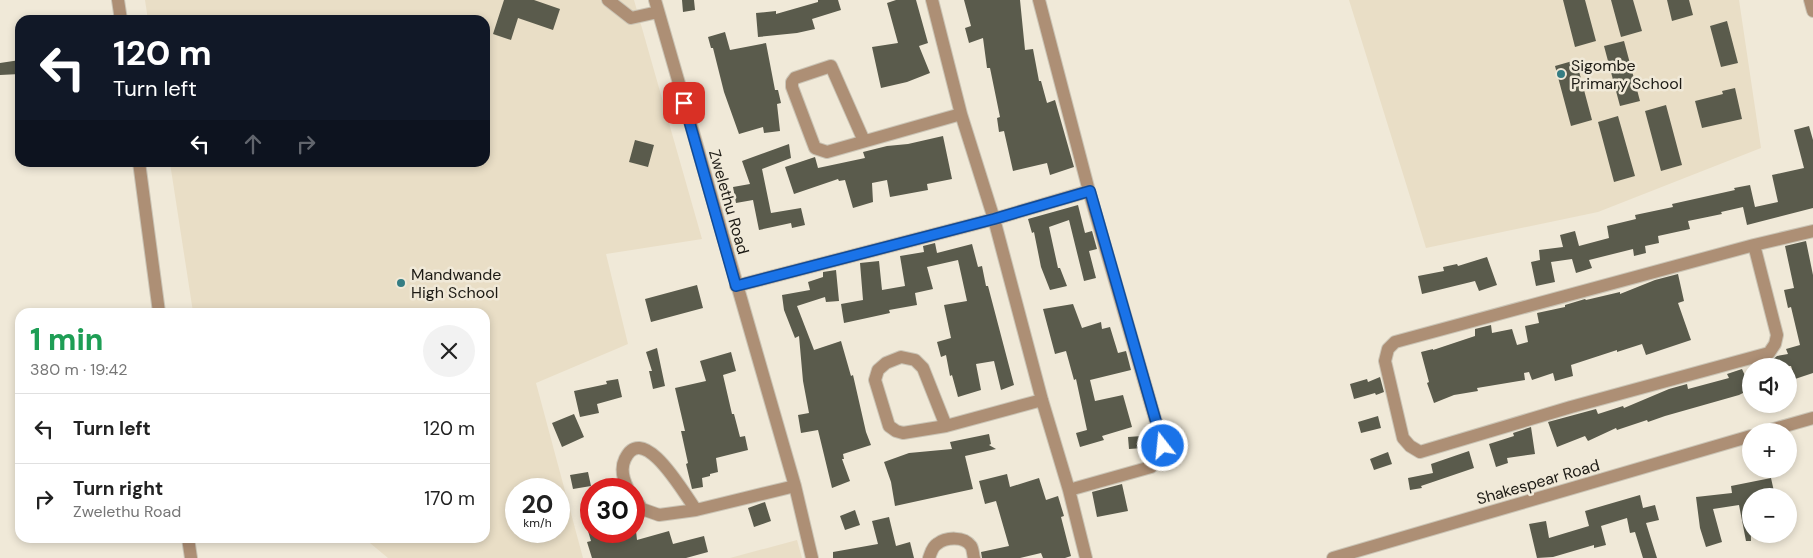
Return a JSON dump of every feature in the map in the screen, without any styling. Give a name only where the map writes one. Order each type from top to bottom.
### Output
[{"type":"street","points":[[118,0],[120,15]]},
{"type":"street","points":[[608,0],[631,18],[657,6]]},
{"type":"street","points":[[932,0],[961,114],[994,219],[1086,558]]},
{"type":"street","points":[[1040,0],[1090,191],[1163,446],[1159,460],[1151,468],[1069,490]]},
{"type":"street","points":[[1810,0],[1813,11]]},
{"type":"street","name":"Zwelethu Road","points":[[657,6],[794,486],[812,558]]},
{"type":"street","points":[[864,141],[831,66],[795,78],[792,87],[815,148],[827,152],[961,114]]},
{"type":"street","points":[[141,167],[158,308]]},
{"type":"street","points":[[736,286],[994,219],[1090,191]]},
{"type":"street","points":[[1754,246],[1777,334],[1775,344],[1769,353],[1571,407],[1420,452],[1410,446],[1403,438],[1385,361],[1388,349],[1395,342],[1754,246],[1813,231]]},
{"type":"street","points":[[946,426],[923,368],[915,360],[901,357],[886,363],[878,370],[875,380],[889,426],[903,433],[946,426],[1042,400]]},
{"type":"street","points":[[1795,423],[1813,418]]},
{"type":"street","name":"Shakespear Road","points":[[1333,558],[1742,439]]},
{"type":"street","points":[[624,478],[622,471],[623,462],[631,450],[638,447],[646,449],[656,456],[666,468],[696,510]]},
{"type":"street","points":[[645,510],[658,515],[696,510],[794,486]]},
{"type":"street","points":[[929,558],[932,548],[949,539],[964,540],[971,546],[974,558]]},
{"type":"street","points":[[189,543],[191,558]]},
{"type":"shaded area","name":"Mandwande High School","points":[[145,0],[634,0],[702,239],[606,254],[628,344],[536,383],[562,478],[505,478],[505,543],[570,543],[570,510],[583,558],[388,558],[370,543],[490,543],[490,308],[192,308],[171,167],[490,167],[490,15],[147,15]]},
{"type":"shaded area","name":"Sigombe Primary School","points":[[1349,0],[1739,0],[1761,148],[1598,212],[1426,248]]},
{"type":"shaded area","points":[[797,540],[802,558],[730,558]]},
{"type":"building","points":[[504,0],[534,0],[560,9],[553,30],[518,18],[511,40],[493,34]]},
{"type":"building","points":[[682,0],[694,0],[695,10],[683,12]]},
{"type":"building","points":[[818,0],[838,0],[841,10],[812,19],[815,29],[758,37],[756,13],[776,11],[776,14],[818,2]]},
{"type":"building","points":[[896,0],[916,0],[928,43],[919,46],[930,73],[907,82],[881,88],[872,47],[898,43],[887,3]]},
{"type":"building","points":[[964,0],[1020,0],[1025,50],[1033,49],[1039,81],[1041,81],[1047,103],[1055,100],[1074,167],[1050,175],[1047,163],[1013,171],[1004,131],[999,132],[997,118],[1000,117],[990,68],[987,68],[983,38],[969,43],[965,28],[971,26]]},
{"type":"building","points":[[1563,0],[1585,0],[1596,41],[1575,47]]},
{"type":"building","points":[[1611,0],[1633,0],[1642,31],[1621,37]]},
{"type":"building","points":[[1667,0],[1689,0],[1693,15],[1672,21]]},
{"type":"building","points":[[1727,21],[1738,63],[1721,67],[1710,26]]},
{"type":"building","points":[[725,32],[730,50],[766,43],[775,90],[778,90],[781,103],[777,104],[780,131],[764,133],[763,127],[739,134],[724,92],[713,48],[711,48],[708,37]]},
{"type":"building","points":[[1624,41],[1640,101],[1620,106],[1604,46]]},
{"type":"building","points":[[1576,60],[1592,120],[1571,126],[1555,66]]},
{"type":"building","points":[[15,61],[15,74],[0,75],[0,63]]},
{"type":"building","points":[[1735,88],[1742,119],[1702,128],[1695,101],[1723,94],[1722,91]]},
{"type":"building","points":[[1666,105],[1682,165],[1661,171],[1645,111]]},
{"type":"building","points":[[1618,116],[1635,176],[1614,182],[1598,122]]},
{"type":"building","points":[[1809,126],[1813,140],[1813,208],[1747,225],[1743,207],[1721,212],[1722,214],[1688,221],[1690,229],[1658,236],[1659,243],[1645,246],[1646,253],[1634,256],[1633,249],[1589,260],[1592,268],[1576,273],[1572,259],[1551,262],[1555,282],[1536,286],[1531,262],[1540,260],[1539,250],[1563,247],[1560,235],[1575,231],[1579,246],[1609,238],[1607,226],[1636,219],[1635,215],[1673,207],[1672,204],[1750,185],[1755,207],[1778,202],[1772,175],[1804,168],[1794,130]]},
{"type":"building","points":[[943,136],[952,179],[927,184],[928,190],[890,197],[887,180],[872,183],[873,202],[853,208],[845,180],[839,181],[838,179],[794,194],[785,167],[815,157],[818,168],[865,158],[863,152]]},
{"type":"building","points":[[635,140],[654,145],[648,167],[629,162]]},
{"type":"building","points":[[789,144],[791,158],[762,169],[771,213],[801,208],[805,225],[792,228],[791,223],[759,230],[753,200],[736,203],[733,187],[750,184],[742,161]]},
{"type":"building","points":[[1078,205],[1085,233],[1092,231],[1097,249],[1089,251],[1096,278],[1084,281],[1069,220],[1049,227],[1058,268],[1060,268],[1067,286],[1050,290],[1041,267],[1034,232],[1032,233],[1028,219]]},
{"type":"building","points":[[1806,241],[1813,275],[1813,373],[1797,378],[1797,358],[1775,358],[1788,354],[1786,349],[1800,345],[1791,307],[1788,308],[1784,290],[1794,288],[1785,246]]},
{"type":"building","points":[[935,243],[937,253],[972,244],[978,267],[982,266],[986,286],[988,286],[1014,385],[1001,390],[994,361],[976,364],[981,390],[958,397],[952,375],[950,376],[946,355],[941,357],[937,342],[951,338],[944,305],[967,301],[958,260],[927,267],[933,289],[915,293],[917,305],[889,310],[890,313],[844,323],[841,304],[863,300],[860,263],[879,261],[882,290],[905,286],[900,256],[924,252],[923,246]]},
{"type":"building","points":[[1487,257],[1497,285],[1479,291],[1475,281],[1422,294],[1418,276],[1444,271],[1443,267],[1457,264],[1458,266]]},
{"type":"building","points":[[836,270],[839,301],[826,302],[825,297],[797,306],[814,350],[841,341],[851,376],[853,375],[866,432],[871,445],[843,454],[844,459],[842,459],[850,481],[832,488],[818,430],[801,433],[798,415],[809,413],[803,381],[799,336],[795,338],[784,310],[782,295],[810,290],[808,282],[823,277],[823,272]]},
{"type":"building","points":[[1678,274],[1684,301],[1678,303],[1691,340],[1646,355],[1642,344],[1617,352],[1617,350],[1571,365],[1573,376],[1555,381],[1553,373],[1532,380],[1529,372],[1524,373],[1525,380],[1477,388],[1478,391],[1454,395],[1434,403],[1427,383],[1429,382],[1421,352],[1475,336],[1475,329],[1491,325],[1492,333],[1512,329],[1517,345],[1528,342],[1525,326],[1539,323],[1537,313],[1565,307],[1565,305],[1585,299],[1620,292],[1620,294],[1655,280]]},
{"type":"building","points":[[697,285],[703,308],[651,322],[645,299]]},
{"type":"building","points":[[1073,304],[1082,328],[1101,322],[1102,329],[1110,327],[1118,353],[1126,351],[1131,370],[1090,380],[1095,401],[1123,395],[1132,427],[1102,436],[1104,440],[1080,447],[1076,433],[1087,430],[1076,379],[1074,380],[1066,351],[1055,354],[1043,309]]},
{"type":"building","points":[[657,348],[665,386],[653,389],[649,371],[652,371],[646,352]]},
{"type":"building","points":[[731,352],[736,371],[723,375],[732,414],[734,414],[740,437],[745,436],[748,450],[716,458],[718,472],[702,478],[703,487],[692,489],[681,431],[685,431],[675,388],[706,381],[700,361]]},
{"type":"building","points":[[1742,369],[1742,394],[1648,422],[1647,420],[1617,430],[1616,428],[1588,441],[1585,436],[1557,447],[1548,422],[1596,409],[1598,414],[1623,406],[1624,408],[1669,389],[1687,384],[1688,389],[1729,378],[1727,374]]},
{"type":"building","points":[[1380,377],[1384,392],[1354,399],[1350,384],[1367,379],[1368,382]]},
{"type":"building","points":[[618,379],[622,397],[597,404],[599,413],[580,417],[574,391],[607,384],[606,381]]},
{"type":"building","points":[[574,414],[584,437],[562,447],[552,423]]},
{"type":"building","points":[[1378,416],[1381,428],[1361,433],[1358,422]]},
{"type":"building","points":[[1531,427],[1535,454],[1507,458],[1508,463],[1496,467],[1489,444],[1514,436],[1513,433]]},
{"type":"building","points":[[989,434],[991,444],[989,445],[996,449],[965,456],[973,489],[895,506],[891,482],[884,462],[909,453],[952,449],[950,442]]},
{"type":"building","points":[[1142,436],[1143,448],[1129,449],[1128,437]]},
{"type":"building","points":[[1469,451],[1474,468],[1421,486],[1422,488],[1410,490],[1408,478],[1433,473],[1431,464]]},
{"type":"building","points":[[1388,452],[1392,464],[1374,470],[1370,459]]},
{"type":"building","points":[[588,472],[589,478],[580,478],[580,488],[573,489],[570,475]]},
{"type":"building","points":[[1007,474],[1010,487],[1039,478],[1046,500],[1058,496],[1064,516],[1061,517],[1071,556],[1065,558],[1043,558],[1041,553],[1020,558],[982,558],[981,552],[1009,546],[996,501],[985,504],[979,481]]},
{"type":"building","points":[[1771,478],[1773,488],[1742,488],[1742,520],[1739,505],[1713,509],[1722,542],[1706,547],[1700,528],[1696,497],[1732,493],[1731,486]]},
{"type":"building","points":[[1122,484],[1128,511],[1097,517],[1092,492]]},
{"type":"building","points":[[1640,495],[1643,508],[1655,505],[1659,520],[1646,523],[1657,558],[1643,558],[1635,532],[1630,533],[1627,518],[1601,526],[1606,545],[1594,548],[1594,545],[1553,557],[1537,558],[1529,524],[1546,521],[1549,538],[1589,526],[1585,511]]},
{"type":"building","points":[[765,502],[771,521],[754,527],[748,508]]},
{"type":"building","points":[[855,510],[860,525],[845,530],[840,516]]},
{"type":"building","points":[[889,517],[896,546],[910,542],[914,558],[833,558],[833,552],[878,544],[872,521]]},
{"type":"building","points":[[669,531],[673,544],[704,536],[708,552],[686,558],[592,558],[587,543],[645,543],[645,538]]},
{"type":"place","name":"Sigombe Primary School","points":[[1561,74]]},
{"type":"place","name":"Mandwande High School","points":[[401,283]]},
{"type":"route","points":[[684,103],[736,286],[994,219],[1090,191],[1163,446]]}]
